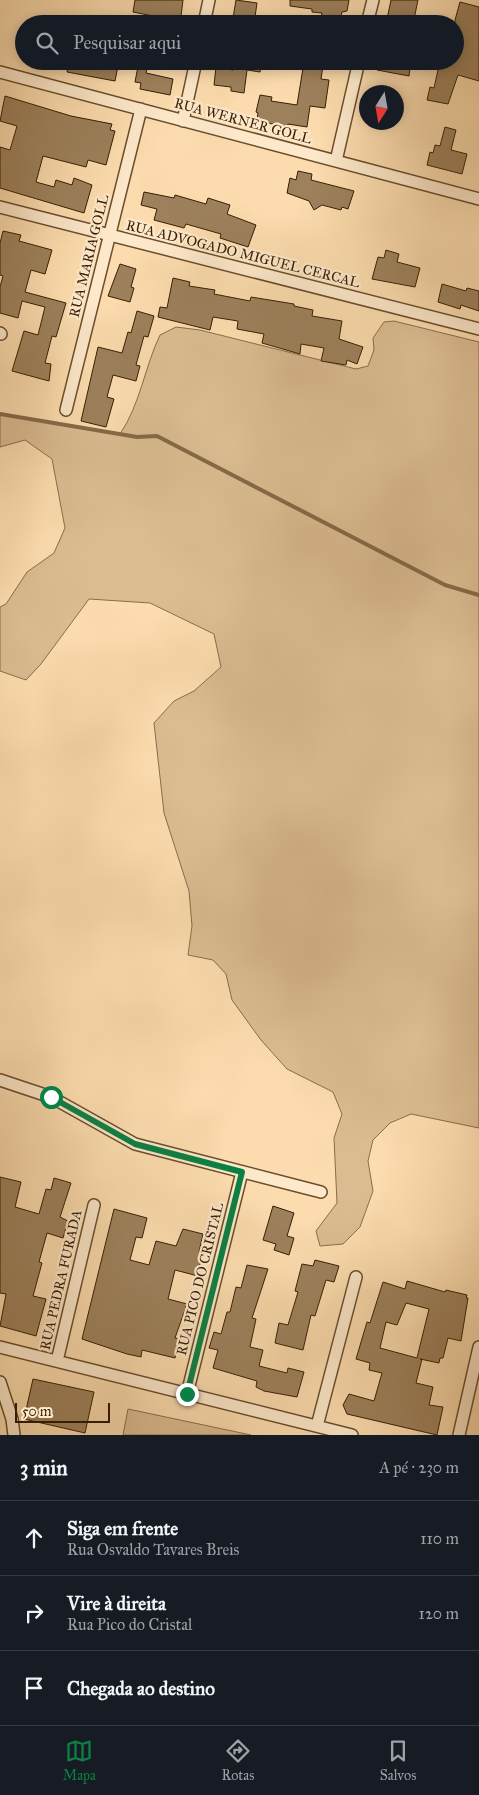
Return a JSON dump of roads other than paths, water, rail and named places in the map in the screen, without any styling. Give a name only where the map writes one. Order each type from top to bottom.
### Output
[{"type":"street","points":[[206,15],[209,0]]},
{"type":"street","points":[[369,15],[373,0]]},
{"type":"street","points":[[183,121],[194,70]]},
{"type":"street","points":[[336,161],[357,70]]},
{"type":"street","name":"RUA WERNER GOLL","points":[[0,72],[479,199]]},
{"type":"street","name":"RUA MARIA GOLL","points":[[66,410],[141,110]]},
{"type":"street","name":"RUA ADVOGADO MIGUEL CERCAL","points":[[0,207],[479,329]]},
{"type":"street","points":[[0,1080],[51,1097],[135,1144],[321,1192]]},
{"type":"street","name":"RUA PICO DO CRISTAL","points":[[187,1394],[242,1172]]},
{"type":"street","name":"RUA PEDRA FURADA","points":[[57,1361],[94,1206]]},
{"type":"street","points":[[317,1426],[356,1277]]},
{"type":"street","points":[[0,1347],[352,1435]]},
{"type":"street","points":[[459,1435],[479,1347]]},
{"type":"street","points":[[0,1382],[12,1420],[14,1435]]},
{"type":"waterway","points":[[0,414],[137,437],[157,436],[445,585],[479,595]]}]
